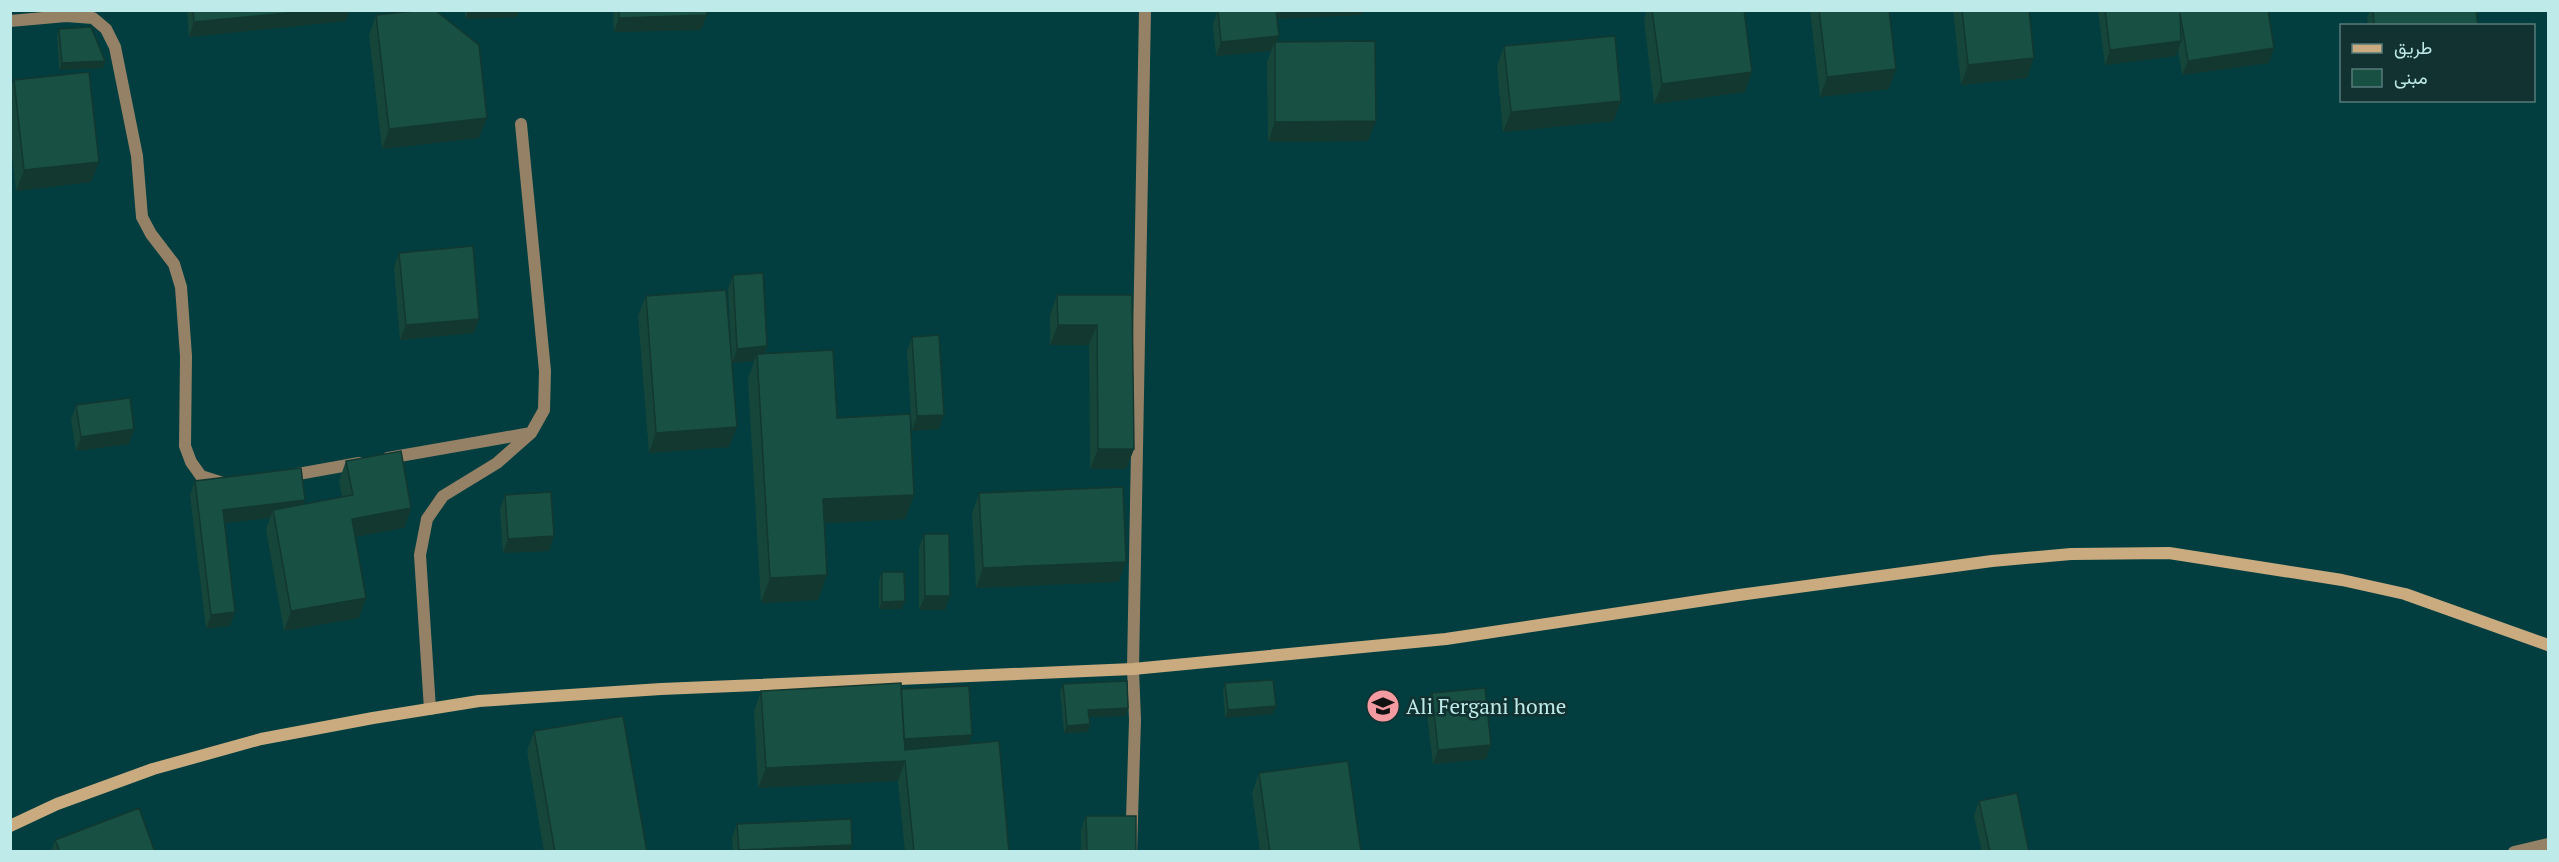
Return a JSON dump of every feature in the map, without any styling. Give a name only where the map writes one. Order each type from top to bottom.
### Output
[{"type":"street","points":[[1131,852],[1135,720],[1133,669],[1145,10]]},
{"type":"street","points":[[10,21],[66,16],[93,18],[106,29],[115,46],[137,156],[142,217],[151,234],[174,264],[181,288],[186,356],[185,446],[191,462],[201,476],[221,483],[237,485]]},
{"type":"street","points":[[430,709],[420,555],[427,519],[443,496],[497,463],[531,433],[544,410],[545,371],[520,124]]},
{"type":"street","points":[[272,479],[531,433]]},
{"type":"street","points":[[10,826],[57,804],[153,769],[261,739],[479,701],[661,689],[1133,669],[1446,639],[1739,595],[1992,561],[2071,554],[2169,553],[2342,580],[2405,594],[2548,645]]},
{"type":"street","points":[[2514,852],[2548,844]]},
{"type":"building","points":[[193,10],[317,10],[194,22]]},
{"type":"building","points":[[435,10],[479,45],[487,118],[389,129],[376,15]]},
{"type":"building","points":[[619,10],[706,10],[707,15],[619,18]]},
{"type":"building","points":[[1218,10],[1276,10],[1279,36],[1221,42]]},
{"type":"building","points":[[1652,10],[1744,10],[1752,72],[1662,84]]},
{"type":"building","points":[[1819,10],[1889,10],[1896,69],[1827,77]]},
{"type":"building","points":[[1962,10],[2029,10],[2034,58],[1968,65]]},
{"type":"building","points":[[2105,10],[2268,10],[2274,48],[2188,61],[2180,13],[2181,41],[2110,50]]},
{"type":"building","points":[[2373,10],[2476,10],[2478,24],[2374,24]]},
{"type":"building","points":[[91,27],[105,61],[62,63],[59,29]]},
{"type":"building","points":[[1615,36],[1621,101],[1511,112],[1504,46]]},
{"type":"building","points":[[1375,41],[1376,121],[1275,122],[1275,42]]},
{"type":"building","points":[[89,72],[99,162],[24,170],[14,80]]},
{"type":"building","points":[[473,246],[479,319],[406,325],[399,253]]},
{"type":"building","points":[[763,273],[767,346],[737,349],[733,275]]},
{"type":"building","points":[[726,290],[737,427],[656,433],[646,296]]},
{"type":"building","points":[[1057,295],[1132,295],[1134,449],[1098,449],[1097,325],[1058,325]]},
{"type":"building","points":[[939,335],[944,415],[917,416],[912,337]]},
{"type":"building","points":[[833,350],[837,418],[910,414],[914,495],[823,499],[827,575],[770,578],[757,354]]},
{"type":"building","points":[[130,398],[134,429],[81,437],[76,405]]},
{"type":"building","points":[[401,451],[411,508],[352,519],[366,598],[291,611],[273,510],[353,495],[346,461]]},
{"type":"building","points":[[301,468],[305,500],[223,510],[235,612],[211,615],[195,481]]},
{"type":"building","points":[[1123,487],[1126,562],[983,568],[979,493]]},
{"type":"building","points":[[551,492],[554,536],[508,539],[505,495]]},
{"type":"building","points":[[924,534],[949,534],[950,596],[925,596]]},
{"type":"building","points":[[882,572],[904,572],[905,601],[882,602]]},
{"type":"building","points":[[1273,680],[1276,706],[1228,710],[1225,683]]},
{"type":"building","points":[[1127,681],[1128,708],[1088,710],[1090,724],[1067,726],[1063,684]]},
{"type":"building","points":[[901,683],[905,750],[999,741],[1009,852],[914,852],[905,761],[766,768],[761,691]]},
{"type":"building","points":[[969,686],[972,735],[904,739],[901,689]]},
{"type":"building","points":[[1485,688],[1491,745],[1438,750],[1432,693]]},
{"type":"building","points":[[623,716],[647,852],[555,852],[534,731]]},
{"type":"building","points":[[1348,761],[1361,852],[1270,852],[1259,773]]},
{"type":"building","points":[[2017,793],[2029,852],[1990,852],[1979,801]]},
{"type":"building","points":[[139,808],[155,852],[60,852],[55,840]]},
{"type":"building","points":[[1086,816],[1136,816],[1136,852],[1087,852]]},
{"type":"building","points":[[851,819],[852,845],[739,850],[737,824]]},
{"type":"place","name":"Ali Fergani home","points":[[1383,706]]}]
